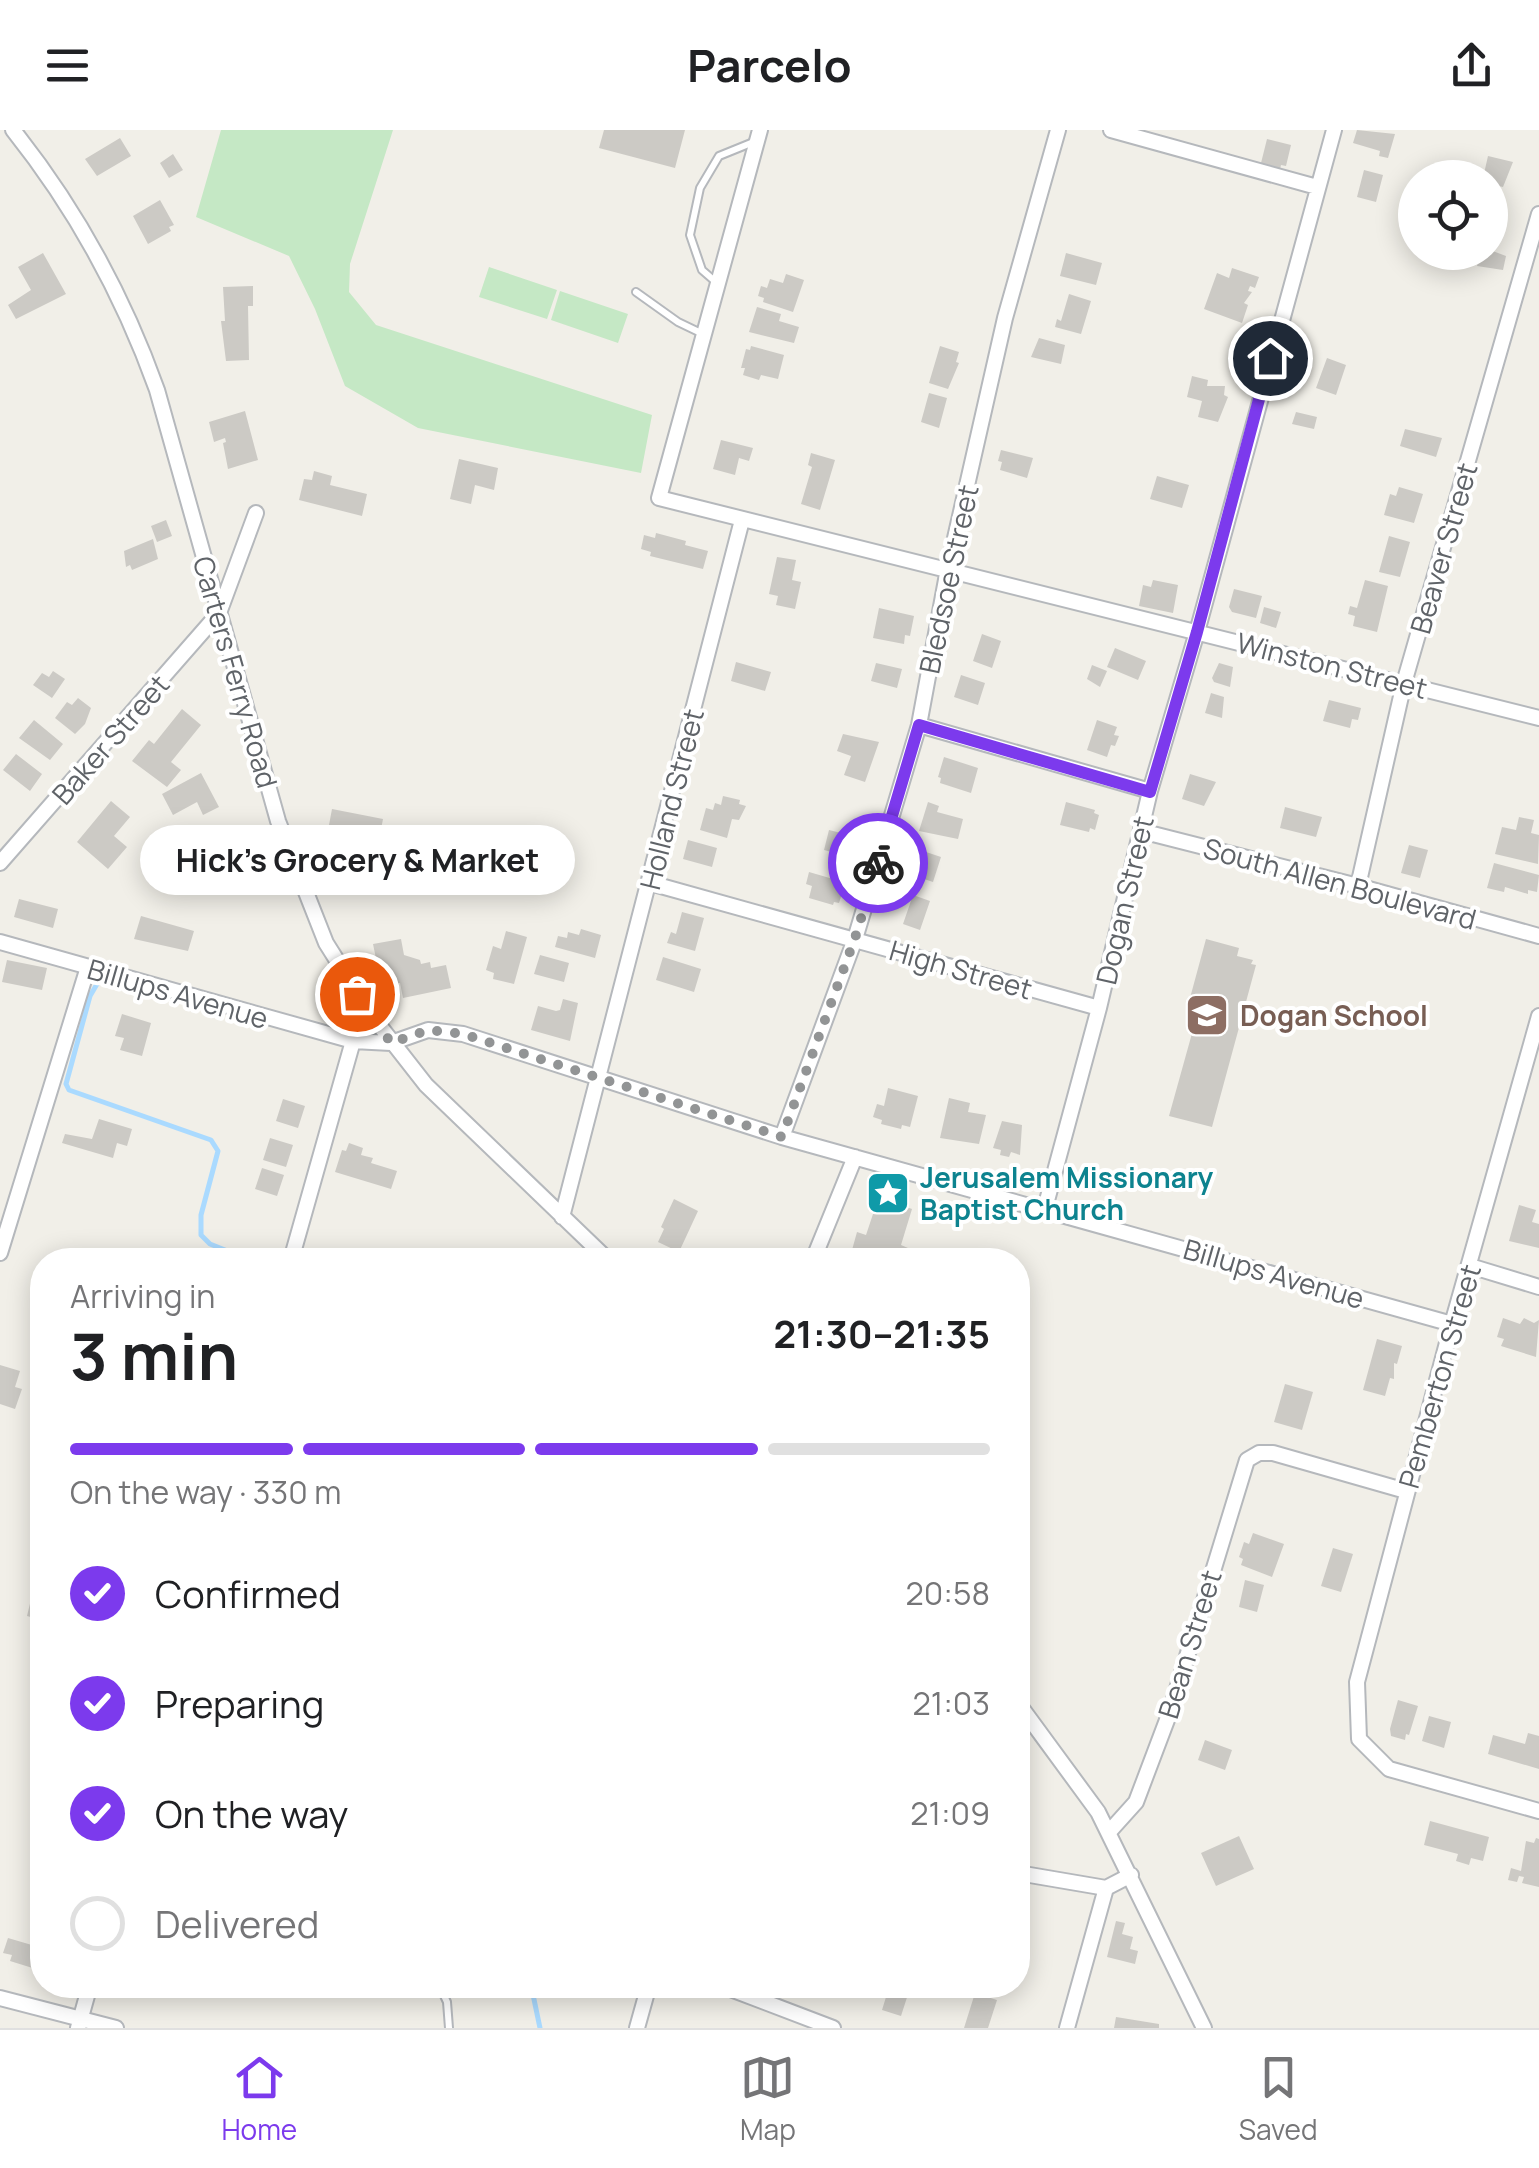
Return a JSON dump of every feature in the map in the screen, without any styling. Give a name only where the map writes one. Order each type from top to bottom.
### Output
[{"type":"street","name":"Carters Ferry Road","points":[[13,130],[80,224],[140,341],[278,821],[326,943],[391,1043],[447,1107],[595,1248]]},
{"type":"street","name":"Bledsoe Street","points":[[782,1137],[855,938],[919,725],[948,569],[1005,318],[1058,130]]},
{"type":"street","points":[[1110,130],[1317,187]]},
{"type":"street","name":"Dogan Street","points":[[1045,1208],[1099,1008],[1150,792],[1334,130]]},
{"type":"street","points":[[704,335],[759,135]]},
{"type":"street","name":"Beaver Street","points":[[1358,886],[1404,683],[1539,214]]},
{"type":"street","name":"Winston Street","points":[[704,335],[659,498],[1539,718]]},
{"type":"street","points":[[219,613],[256,513]]},
{"type":"street","name":"Holland Street","points":[[562,1216],[742,520]]},
{"type":"street","name":"Baker Street","points":[[0,864],[219,613]]},
{"type":"street","points":[[919,725],[1150,792]]},
{"type":"street","name":"South Allen Boulevard","points":[[1142,831],[1539,936]]},
{"type":"street","name":"High Street","points":[[650,883],[1099,1008]]},
{"type":"street","name":"Billups Avenue","points":[[0,942],[353,1041],[391,1043],[428,1030],[447,1031],[782,1137],[1452,1324]]},
{"type":"street","points":[[0,1253],[88,967]]},
{"type":"street","name":"Pemberton Street","points":[[1539,1016],[1406,1491],[1357,1682],[1360,1739],[1389,1769],[1539,1810]]},
{"type":"street","points":[[294,1248],[353,1041]]},
{"type":"street","points":[[818,1248],[855,1158]]},
{"type":"street","points":[[1470,1266],[1539,1287]]},
{"type":"street","name":"Bean Street","points":[[1110,1832],[1131,1811],[1170,1712],[1246,1460],[1259,1453],[1280,1455],[1406,1491]]},
{"type":"street","points":[[1030,1718],[1110,1832],[1204,2028]]},
{"type":"street","points":[[1030,1876],[1106,1888],[1132,1876]]},
{"type":"street","points":[[1067,2028],[1106,1888]]},
{"type":"street","points":[[0,1998],[80,2023],[116,2028]]},
{"type":"street","points":[[80,2023],[87,1998]]},
{"type":"street","points":[[637,2028],[645,1998]]},
{"type":"street","points":[[754,1998],[832,2028]]},
{"type":"lane","points":[[718,284],[702,270],[690,235],[700,188],[719,156],[759,135]]},
{"type":"lane","points":[[636,292],[704,335]]},
{"type":"lane","points":[[444,1998],[449,2028]]},
{"type":"green space","points":[[221,130],[393,130],[350,264],[349,292],[376,325],[652,415],[641,473],[418,428],[345,386],[289,256],[196,217]]},
{"type":"green space","points":[[489,267],[557,290],[547,319],[479,297]]},
{"type":"green space","points":[[560,291],[628,314],[618,343],[551,320]]},
{"type":"building","points":[[604,130],[685,130],[675,168],[599,148]]},
{"type":"building","points":[[1357,130],[1395,134],[1388,158],[1379,156],[1380,151],[1353,143]]},
{"type":"building","points":[[120,138],[131,156],[97,176],[85,159]]},
{"type":"building","points":[[1267,139],[1291,145],[1286,166],[1281,165],[1279,174],[1260,167]]},
{"type":"building","points":[[173,154],[183,170],[169,178],[160,163]]},
{"type":"building","points":[[1364,170],[1383,175],[1376,202],[1357,197]]},
{"type":"building","points":[[160,200],[174,225],[169,227],[171,231],[148,244],[133,216]]},
{"type":"building","points":[[43,253],[66,294],[16,319],[8,305],[31,290],[18,267]]},
{"type":"building","points":[[1066,253],[1102,263],[1096,285],[1060,276]]},
{"type":"building","points":[[1232,268],[1259,277],[1255,288],[1250,286],[1248,291],[1252,292],[1244,303],[1248,305],[1242,323],[1204,309],[1217,273],[1229,278]]},
{"type":"building","points":[[786,274],[804,280],[793,312],[763,302],[764,298],[758,296],[761,286],[767,288],[770,279],[783,283]]},
{"type":"building","points":[[253,286],[253,306],[248,306],[249,360],[226,361],[221,321],[225,321],[223,287]]},
{"type":"building","points":[[1069,294],[1091,301],[1081,334],[1055,327],[1057,319],[1061,321]]},
{"type":"building","points":[[757,307],[781,314],[779,321],[799,327],[794,343],[749,332]]},
{"type":"building","points":[[1039,338],[1065,345],[1061,364],[1031,357]]},
{"type":"building","points":[[751,346],[784,355],[778,379],[761,375],[759,380],[743,375],[746,349]]},
{"type":"building","points":[[940,346],[959,352],[959,363],[948,389],[929,383]]},
{"type":"building","points":[[1327,358],[1346,365],[1336,395],[1316,388]]},
{"type":"building","points":[[1192,376],[1208,380],[1207,386],[1225,386],[1224,395],[1228,397],[1218,422],[1198,417],[1202,401],[1187,397]]},
{"type":"building","points":[[929,393],[947,398],[939,428],[921,422]]},
{"type":"building","points":[[245,411],[258,460],[228,469],[225,438],[214,442],[209,422]]},
{"type":"building","points":[[1296,412],[1317,417],[1314,429],[1292,424]]},
{"type":"building","points":[[1405,429],[1442,438],[1436,457],[1400,446]]},
{"type":"building","points":[[721,440],[753,448],[749,461],[739,458],[735,475],[713,469]]},
{"type":"building","points":[[1001,450],[1033,458],[1027,478],[1000,470]]},
{"type":"building","points":[[811,453],[835,460],[820,510],[801,504],[812,467],[808,465]]},
{"type":"building","points":[[459,459],[498,468],[494,490],[475,485],[471,504],[450,499]]},
{"type":"building","points":[[314,471],[332,476],[330,485],[367,494],[362,516],[299,500],[304,479],[312,480]]},
{"type":"building","points":[[1157,476],[1189,485],[1182,508],[1150,499]]},
{"type":"building","points":[[1399,487],[1423,494],[1414,523],[1384,515],[1390,494],[1396,496]]},
{"type":"building","points":[[166,520],[172,536],[157,542],[151,526]]},
{"type":"building","points":[[656,533],[708,551],[703,569],[650,556],[651,552],[641,549],[644,535],[655,538]]},
{"type":"building","points":[[1389,536],[1410,542],[1400,577],[1379,572]]},
{"type":"building","points":[[153,539],[158,559],[132,570],[130,565],[126,567],[124,551]]},
{"type":"building","points":[[777,557],[796,560],[792,580],[801,582],[795,609],[776,605],[778,596],[769,594]]},
{"type":"building","points":[[1153,580],[1178,585],[1173,613],[1139,606],[1143,585],[1151,587]]},
{"type":"building","points":[[1365,580],[1388,586],[1377,632],[1353,626],[1355,616],[1348,614],[1350,606],[1357,608]]},
{"type":"building","points":[[1234,589],[1262,596],[1256,618],[1232,612],[1229,607]]},
{"type":"building","points":[[1264,607],[1281,612],[1276,628],[1260,623]]},
{"type":"building","points":[[879,608],[914,616],[904,644],[873,638]]},
{"type":"building","points":[[982,634],[1001,641],[992,668],[973,661]]},
{"type":"building","points":[[1115,648],[1146,661],[1138,680],[1107,667]]},
{"type":"building","points":[[736,662],[771,672],[765,691],[731,681]]},
{"type":"building","points":[[876,663],[902,669],[897,688],[871,681]]},
{"type":"building","points":[[1219,663],[1233,667],[1230,687],[1212,678]]},
{"type":"building","points":[[1092,665],[1107,671],[1100,687],[1087,679]]},
{"type":"building","points":[[53,671],[65,679],[52,698],[33,685],[42,673],[49,677]]},
{"type":"building","points":[[961,675],[985,683],[978,705],[954,697]]},
{"type":"building","points":[[1211,693],[1224,697],[1222,718],[1205,713]]},
{"type":"building","points":[[78,698],[91,708],[85,724],[75,734],[55,718],[67,702],[72,705]]},
{"type":"building","points":[[1329,700],[1361,708],[1358,720],[1352,719],[1350,728],[1323,721]]},
{"type":"building","points":[[182,709],[201,725],[171,762],[181,770],[167,787],[132,761],[149,740],[154,744]]},
{"type":"building","points":[[34,720],[63,744],[50,760],[19,738]]},
{"type":"building","points":[[1097,720],[1117,727],[1114,735],[1119,736],[1107,757],[1087,750]]},
{"type":"building","points":[[843,734],[879,742],[865,782],[844,775],[851,756],[837,751]]},
{"type":"building","points":[[16,754],[42,774],[30,791],[3,770]]},
{"type":"building","points":[[944,757],[978,768],[971,793],[940,783]]},
{"type":"building","points":[[201,773],[219,807],[203,815],[197,802],[173,815],[162,794]]},
{"type":"building","points":[[1190,774],[1216,782],[1204,806],[1182,799]]},
{"type":"building","points":[[723,796],[740,800],[739,804],[746,806],[739,820],[732,819],[727,838],[700,830],[706,808],[713,810],[715,803],[721,805]]},
{"type":"building","points":[[111,801],[130,817],[114,836],[127,847],[108,869],[77,842]]},
{"type":"building","points":[[928,802],[939,806],[937,812],[963,819],[958,839],[919,831]]},
{"type":"building","points":[[1066,802],[1095,810],[1099,815],[1095,830],[1060,825]]},
{"type":"building","points":[[1285,807],[1322,817],[1316,837],[1280,828]]},
{"type":"building","points":[[332,809],[383,819],[379,840],[331,830]]},
{"type":"building","points":[[1519,817],[1534,820],[1531,833],[1539,835],[1538,864],[1495,854],[1502,827],[1516,830]]},
{"type":"building","points":[[829,830],[849,835],[843,855],[824,850]]},
{"type":"building","points":[[688,840],[717,848],[712,867],[683,859]]},
{"type":"building","points":[[1409,845],[1428,850],[1420,878],[1401,873]]},
{"type":"building","points":[[917,849],[941,857],[933,882],[909,874]]},
{"type":"building","points":[[1494,863],[1539,875],[1537,892],[1487,888]]},
{"type":"building","points":[[809,872],[840,881],[839,885],[844,887],[839,903],[809,898]]},
{"type":"building","points":[[913,895],[930,901],[920,930],[903,924]]},
{"type":"building","points":[[19,899],[58,909],[53,928],[14,917]]},
{"type":"building","points":[[682,912],[704,918],[695,951],[667,943],[671,932],[676,934]]},
{"type":"building","points":[[141,916],[194,931],[188,951],[134,939]]},
{"type":"building","points":[[581,929],[601,935],[595,958],[555,947],[558,936],[567,938],[568,932],[579,935]]},
{"type":"building","points":[[506,931],[527,937],[514,984],[493,979],[494,973],[486,970],[493,946],[501,949]]},
{"type":"building","points":[[401,939],[404,955],[420,960],[421,964],[430,962],[431,968],[446,965],[451,988],[403,998],[400,983],[389,985],[388,977],[380,978],[373,944]]},
{"type":"building","points":[[1206,939],[1239,948],[1237,956],[1253,960],[1251,964],[1256,965],[1212,1127],[1169,1116],[1201,1001],[1190,998]]},
{"type":"building","points":[[540,955],[569,963],[564,982],[534,974]]},
{"type":"building","points":[[663,957],[701,969],[694,992],[656,980]]},
{"type":"building","points":[[7,960],[47,968],[42,990],[2,982]]},
{"type":"building","points":[[563,999],[578,1003],[570,1041],[531,1030],[538,1006],[560,1010]]},
{"type":"building","points":[[122,1014],[151,1023],[142,1056],[120,1050],[124,1038],[115,1036]]},
{"type":"building","points":[[888,1088],[918,1096],[910,1127],[881,1124],[882,1120],[873,1117],[877,1104],[884,1106]]},
{"type":"building","points":[[949,1098],[970,1103],[968,1112],[986,1115],[979,1144],[940,1138]]},
{"type":"building","points":[[283,1099],[305,1106],[298,1128],[276,1121]]},
{"type":"building","points":[[99,1119],[132,1129],[127,1146],[117,1143],[113,1158],[62,1143],[65,1134],[92,1139]]},
{"type":"building","points":[[1002,1121],[1022,1125],[1020,1155],[1000,1155],[1001,1150],[993,1148]]},
{"type":"building","points":[[270,1138],[293,1145],[286,1167],[263,1160]]},
{"type":"building","points":[[349,1143],[363,1148],[361,1155],[373,1158],[371,1163],[397,1171],[391,1189],[335,1172],[342,1150],[346,1151]]},
{"type":"building","points":[[262,1168],[284,1175],[277,1196],[255,1189]]},
{"type":"building","points":[[892,1195],[903,1199],[901,1205],[912,1209],[901,1245],[908,1248],[853,1248],[857,1232],[866,1235],[878,1199],[889,1203]]},
{"type":"building","points":[[674,1199],[698,1211],[681,1248],[658,1242],[664,1229],[661,1227]]},
{"type":"building","points":[[1519,1205],[1536,1210],[1532,1222],[1539,1224],[1539,1248],[1509,1241]]},
{"type":"building","points":[[1503,1318],[1520,1324],[1524,1318],[1534,1323],[1539,1320],[1536,1357],[1501,1346],[1504,1339],[1497,1337]]},
{"type":"building","points":[[1377,1339],[1402,1346],[1397,1364],[1394,1363],[1394,1379],[1390,1378],[1385,1396],[1363,1390]]},
{"type":"building","points":[[0,1365],[20,1371],[15,1387],[22,1389],[15,1409],[0,1404]]},
{"type":"building","points":[[1285,1384],[1313,1392],[1302,1430],[1274,1422]]},
{"type":"building","points":[[1253,1533],[1284,1544],[1272,1577],[1241,1565],[1243,1559],[1239,1557],[1244,1542],[1249,1544]]},
{"type":"building","points":[[1333,1548],[1353,1554],[1341,1592],[1321,1586]]},
{"type":"building","points":[[1245,1580],[1264,1585],[1257,1612],[1239,1607]]},
{"type":"building","points":[[1398,1700],[1418,1706],[1405,1740],[1391,1736]]},
{"type":"building","points":[[1429,1716],[1451,1722],[1444,1748],[1422,1741]]},
{"type":"building","points":[[1528,1733],[1539,1736],[1539,1769],[1488,1754],[1493,1735],[1525,1744]]},
{"type":"building","points":[[1205,1740],[1232,1750],[1225,1770],[1198,1760]]},
{"type":"building","points":[[1430,1821],[1489,1837],[1483,1861],[1471,1858],[1469,1865],[1456,1861],[1458,1854],[1424,1845]]},
{"type":"building","points":[[1239,1836],[1254,1869],[1216,1886],[1201,1853]]},
{"type":"building","points":[[1536,1838],[1539,1887],[1522,1883],[1524,1877],[1519,1876],[1517,1882],[1508,1880],[1511,1868],[1521,1871],[1526,1841],[1534,1843]]},
{"type":"building","points":[[1116,1921],[1125,1923],[1122,1934],[1133,1937],[1130,1949],[1138,1951],[1135,1964],[1107,1957]]},
{"type":"building","points":[[8,1938],[30,1944],[30,1967],[10,1961],[12,1955],[3,1953]]},
{"type":"building","points":[[886,1998],[907,1998],[901,2016],[882,2010]]},
{"type":"building","points":[[973,1998],[997,2000],[988,2028],[964,2028]]},
{"type":"building","points":[[1116,2017],[1159,2024],[1159,2028],[1114,2028]]},
{"type":"waterway","points":[[97,984],[90,996],[66,1084],[69,1090],[211,1140],[218,1151],[201,1215],[201,1235],[220,1248]]},
{"type":"waterway","points":[[534,1998],[540,2028]]},
{"type":"way so far","points":[[357,994],[391,1043],[428,1030],[463,1034],[782,1137],[855,938],[878,863]]},
{"type":"place","name":"Hick's Grocery & Market","points":[[357,994]]},
{"type":"place","name":"Dogan School","points":[[1207,1015]]},
{"type":"place","name":"Jerusalem Missionary Baptist Church","points":[[888,1193]]},
{"type":"route","points":[[878,863],[919,725],[1150,792],[1270,358]]}]
